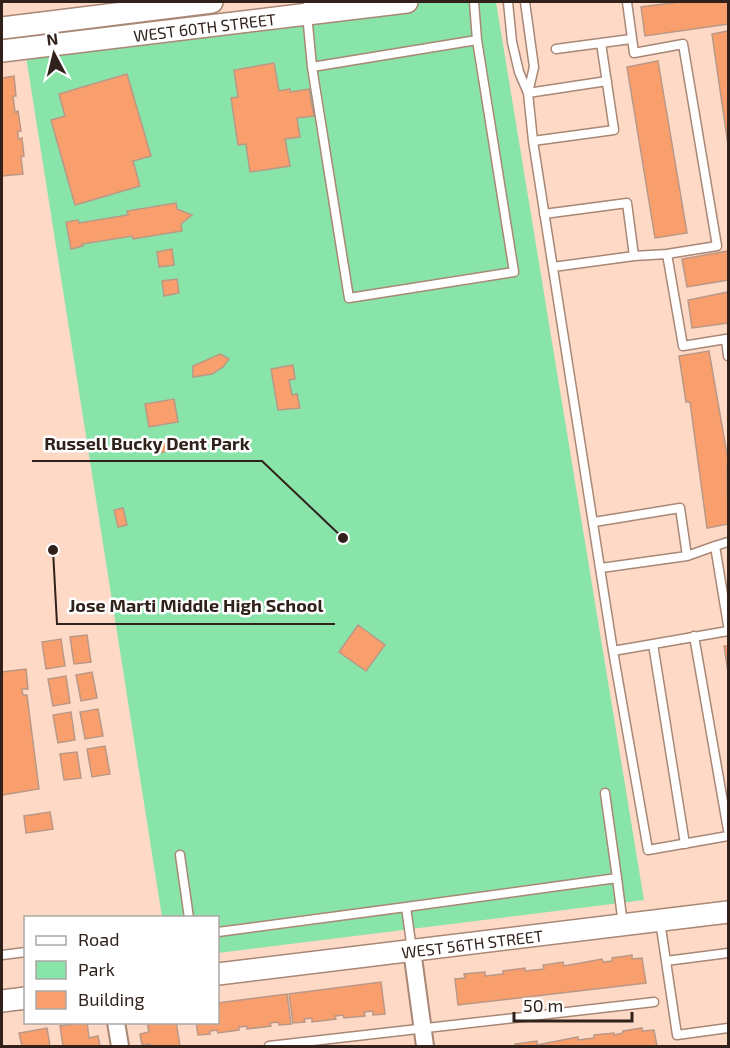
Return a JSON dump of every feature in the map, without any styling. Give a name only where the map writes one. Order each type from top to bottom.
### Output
[{"type":"street","name":"WEST 60TH STREET","points":[[2,27],[106,8],[212,2]]},
{"type":"street","name":"WEST 60TH STREET","points":[[2,51],[110,38],[307,8],[407,2]]},
{"type":"street","points":[[106,8],[110,38]]},
{"type":"street","name":"WEST 56TH STREET","points":[[219,974],[729,912]]},
{"type":"street","points":[[412,950],[425,1047]]},
{"type":"street","points":[[2,1001],[24,998]]},
{"type":"street","points":[[116,1024],[120,1047]]},
{"type":"lane","points":[[307,8],[312,67],[349,298],[514,272],[477,40],[474,2]]},
{"type":"lane","points":[[508,2],[512,42],[519,72],[528,93]]},
{"type":"lane","points":[[525,2],[534,67],[528,93],[532,141],[613,651],[648,850],[729,836]]},
{"type":"lane","points":[[553,267],[717,246],[683,44],[634,53],[627,2]]},
{"type":"lane","points":[[556,49],[631,39]]},
{"type":"lane","points":[[312,67],[477,40]]},
{"type":"lane","points":[[532,141],[614,130],[601,43]]},
{"type":"lane","points":[[528,93],[607,81]]},
{"type":"lane","points":[[544,214],[627,203],[634,256]]},
{"type":"lane","points":[[667,254],[683,346],[726,339],[729,356]]},
{"type":"lane","points":[[594,522],[680,508],[687,556]]},
{"type":"lane","points":[[601,568],[687,556],[729,542]]},
{"type":"lane","points":[[715,546],[729,625]]},
{"type":"lane","points":[[613,651],[729,631]]},
{"type":"lane","points":[[694,636],[729,831]]},
{"type":"lane","points":[[653,644],[685,844]]},
{"type":"lane","points":[[605,793],[623,925]]},
{"type":"lane","points":[[180,855],[189,916]]},
{"type":"lane","points":[[219,933],[617,878]]},
{"type":"lane","points":[[406,907],[412,950]]},
{"type":"lane","points":[[660,921],[677,1035],[729,1028]]},
{"type":"lane","points":[[2,956],[24,952]]},
{"type":"lane","points":[[666,961],[729,953]]},
{"type":"lane","points":[[269,1047],[654,1002]]},
{"type":"green space","points":[[378,2],[496,2],[644,900],[219,953],[219,916],[162,916],[25,50]]},
{"type":"building","points":[[680,2],[728,2],[728,24],[645,36],[641,7]]},
{"type":"building","points":[[728,31],[728,145],[712,34]]},
{"type":"building","points":[[658,61],[687,233],[655,238],[627,67]]},
{"type":"building","points":[[274,63],[279,91],[309,89],[314,116],[297,118],[300,137],[285,139],[290,166],[250,172],[246,144],[238,145],[231,98],[238,97],[234,70]]},
{"type":"building","points":[[127,74],[151,156],[133,161],[140,186],[75,205],[51,120],[65,116],[59,94]]},
{"type":"building","points":[[14,76],[16,96],[13,96],[21,131],[18,131],[18,139],[22,138],[23,174],[2,176],[2,78]]},
{"type":"building","points":[[176,203],[177,209],[192,215],[181,224],[182,231],[82,244],[83,246],[71,249],[66,222],[78,220],[79,223],[128,215],[127,211]]},
{"type":"building","points":[[172,249],[174,265],[159,267],[157,252]]},
{"type":"building","points":[[728,251],[728,280],[687,287],[682,259]]},
{"type":"building","points":[[177,279],[179,293],[164,296],[162,281]]},
{"type":"building","points":[[728,292],[728,323],[692,328],[688,300]]},
{"type":"building","points":[[709,351],[728,460],[728,524],[707,528],[690,402],[686,402],[679,356]]},
{"type":"building","points":[[220,354],[229,359],[223,367],[212,374],[193,377],[193,366]]},
{"type":"building","points":[[293,365],[295,379],[289,380],[292,395],[297,394],[300,408],[278,410],[271,369]]},
{"type":"building","points":[[174,399],[178,422],[149,427],[145,404]]},
{"type":"building","points":[[177,439],[179,449],[158,453],[156,443]]},
{"type":"building","points":[[123,508],[127,525],[118,527],[114,510]]},
{"type":"building","points":[[358,625],[385,645],[366,671],[339,652]]},
{"type":"building","points":[[87,635],[91,662],[74,664],[70,637]]},
{"type":"building","points":[[61,639],[65,666],[46,669],[42,642]]},
{"type":"building","points":[[724,646],[728,646],[728,672]]},
{"type":"building","points":[[26,669],[28,689],[22,689],[23,695],[27,695],[39,789],[2,795],[2,672]]},
{"type":"building","points":[[92,672],[97,698],[81,701],[76,675]]},
{"type":"building","points":[[66,676],[70,703],[53,706],[48,679]]},
{"type":"building","points":[[98,709],[103,736],[85,739],[80,712]]},
{"type":"building","points":[[71,712],[75,740],[58,743],[53,715]]},
{"type":"building","points":[[105,746],[110,774],[92,777],[87,749]]},
{"type":"building","points":[[77,752],[81,778],[64,780],[60,754]]},
{"type":"building","points":[[50,812],[53,829],[26,833],[24,816]]},
{"type":"building","points":[[632,955],[632,959],[642,958],[646,983],[458,1005],[455,979],[465,978],[464,974],[485,972],[485,976],[503,974],[503,971],[525,968],[525,971],[544,969],[543,965],[563,962],[564,966],[602,959],[603,962],[612,961],[612,958]]},
{"type":"building","points":[[381,982],[385,1014],[373,1015],[373,1011],[364,1012],[365,1016],[344,1018],[343,1015],[335,1016],[336,1019],[312,1022],[312,1018],[304,1019],[305,1022],[293,1023],[289,994]]},
{"type":"building","points":[[287,994],[291,1024],[279,1025],[278,1022],[270,1023],[271,1026],[247,1029],[247,1026],[239,1027],[239,1030],[218,1033],[217,1030],[210,1031],[210,1034],[198,1035],[196,1024],[219,1024],[219,1003]]},
{"type":"building","points":[[87,1024],[89,1038],[98,1036],[100,1046],[63,1046],[60,1026]]},
{"type":"building","points":[[147,1024],[176,1024],[180,1046],[142,1045],[140,1034],[149,1032]]},
{"type":"building","points":[[47,1028],[50,1046],[22,1046],[19,1033]]},
{"type":"building","points":[[642,1028],[642,1031],[654,1030],[657,1046],[516,1046],[515,1044],[537,1041],[537,1045],[578,1037],[578,1040],[594,1038],[594,1035],[614,1033],[614,1035]]},
{"type":"place","name":"Russell Bucky Dent Park","points":[[343,538]]},
{"type":"place","name":"Jose Marti Middle High School","points":[[53,550]]}]
